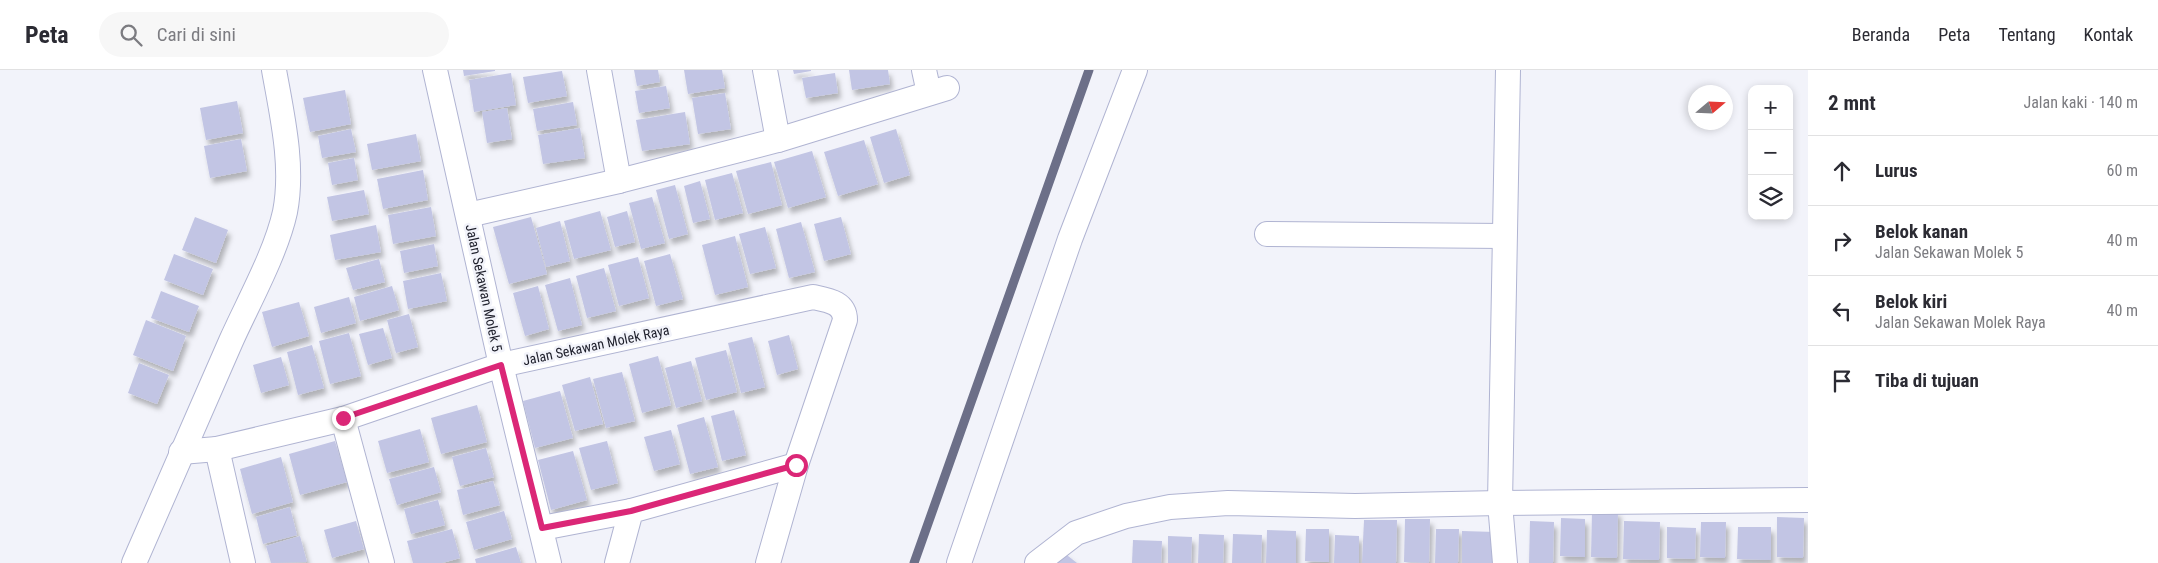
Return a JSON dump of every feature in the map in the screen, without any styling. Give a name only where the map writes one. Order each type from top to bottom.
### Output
[{"type":"street","points":[[134,563],[181,452],[270,256],[284,213],[288,183],[283,125],[274,70]]},
{"type":"street","name":"Jalan Sekawan Molek 5","points":[[435,70],[501,365],[550,563]]},
{"type":"street","points":[[599,70],[619,181]]},
{"type":"street","points":[[765,70],[778,140]]},
{"type":"street","points":[[959,563],[1070,239],[1135,70]]},
{"type":"street","points":[[1505,563],[1500,503],[1508,70]]},
{"type":"street","points":[[468,215],[619,181],[778,140],[933,83]]},
{"type":"street","points":[[1267,234],[1504,236]]},
{"type":"street","name":"Jalan Sekawan Molek Raya","points":[[181,452],[217,449],[343,418],[501,365],[813,297],[829,300],[839,305],[845,314],[845,320],[796,465]]},
{"type":"street","points":[[343,418],[382,563]]},
{"type":"street","points":[[217,449],[243,563]]},
{"type":"street","points":[[542,528],[631,511],[796,465]]},
{"type":"street","points":[[768,563],[796,465]]},
{"type":"street","points":[[1037,563],[1076,532],[1126,516],[1170,507],[1228,503],[1355,506],[1808,500]]},
{"type":"street","points":[[617,563],[631,511]]},
{"type":"building","points":[[463,70],[495,70],[495,71],[464,76]]},
{"type":"building","points":[[634,70],[658,70],[660,82],[637,86]]},
{"type":"building","points":[[684,70],[722,70],[725,88],[688,94]]},
{"type":"building","points":[[793,70],[811,70],[811,71],[794,74]]},
{"type":"building","points":[[849,70],[888,70],[890,84],[852,90]]},
{"type":"building","points":[[562,71],[567,96],[528,103],[523,77]]},
{"type":"building","points":[[511,73],[516,105],[474,112],[469,80]]},
{"type":"building","points":[[835,73],[838,93],[806,98],[802,78]]},
{"type":"building","points":[[666,86],[670,108],[639,113],[635,91]]},
{"type":"building","points":[[345,90],[351,124],[310,132],[303,98]]},
{"type":"building","points":[[725,93],[731,129],[698,134],[692,98]]},
{"type":"building","points":[[237,101],[243,133],[206,140],[200,108]]},
{"type":"building","points":[[573,102],[577,125],[537,131],[533,109]]},
{"type":"building","points":[[507,108],[512,139],[487,143],[482,112]]},
{"type":"building","points":[[685,112],[690,144],[642,151],[636,120]]},
{"type":"building","points":[[580,128],[585,158],[543,164],[538,135]]},
{"type":"building","points":[[351,129],[356,152],[322,158],[318,136]]},
{"type":"building","points":[[896,129],[910,175],[884,183],[870,137]]},
{"type":"building","points":[[416,134],[421,161],[372,170],[367,144]]},
{"type":"building","points":[[241,139],[247,171],[210,178],[204,146]]},
{"type":"building","points":[[864,140],[878,184],[838,196],[824,152]]},
{"type":"building","points":[[812,151],[826,197],[788,208],[774,162]]},
{"type":"building","points":[[354,158],[358,180],[332,185],[328,163]]},
{"type":"building","points":[[771,162],[782,205],[748,214],[736,171]]},
{"type":"building","points":[[423,170],[428,200],[383,209],[377,179]]},
{"type":"building","points":[[732,173],[743,213],[715,220],[705,180]]},
{"type":"building","points":[[700,181],[710,219],[693,223],[684,186]]},
{"type":"building","points":[[675,185],[688,234],[669,239],[656,190]]},
{"type":"building","points":[[364,190],[369,214],[332,221],[327,197]]},
{"type":"building","points":[[652,197],[665,243],[641,249],[629,203]]},
{"type":"building","points":[[431,207],[436,236],[393,244],[388,215]]},
{"type":"building","points":[[600,211],[611,250],[574,259],[564,221]]},
{"type":"building","points":[[627,211],[635,242],[615,247],[607,217]]},
{"type":"building","points":[[195,217],[228,230],[216,263],[182,250]]},
{"type":"building","points":[[531,217],[547,274],[509,284],[493,227]]},
{"type":"building","points":[[841,217],[851,254],[824,261],[814,224]]},
{"type":"building","points":[[560,221],[570,261],[546,267],[536,228]]},
{"type":"building","points":[[801,222],[815,272],[789,278],[776,229]]},
{"type":"building","points":[[376,225],[381,252],[335,260],[330,235]]},
{"type":"building","points":[[765,227],[776,268],[750,274],[739,234]]},
{"type":"building","points":[[735,236],[748,287],[715,295],[702,245]]},
{"type":"building","points":[[434,244],[438,266],[404,273],[400,251]]},
{"type":"building","points":[[174,254],[213,269],[203,295],[164,280]]},
{"type":"building","points":[[670,254],[683,299],[656,306],[644,261]]},
{"type":"building","points":[[638,257],[649,298],[619,306],[608,265]]},
{"type":"building","points":[[379,259],[385,282],[353,290],[346,268]]},
{"type":"building","points":[[604,268],[616,311],[587,318],[576,276]]},
{"type":"building","points":[[441,273],[447,301],[408,309],[403,281]]},
{"type":"building","points":[[570,278],[582,325],[558,331],[545,285]]},
{"type":"building","points":[[392,286],[399,310],[360,321],[354,297]]},
{"type":"building","points":[[538,286],[549,329],[525,336],[513,293]]},
{"type":"building","points":[[161,291],[199,306],[189,332],[151,318]]},
{"type":"building","points":[[349,297],[356,323],[321,333],[314,307]]},
{"type":"building","points":[[299,302],[309,336],[272,347],[262,312]]},
{"type":"building","points":[[409,314],[418,347],[396,353],[387,320]]},
{"type":"building","points":[[146,320],[186,336],[173,371],[133,355]]},
{"type":"building","points":[[383,328],[392,358],[368,365],[359,334]]},
{"type":"building","points":[[349,333],[361,376],[330,384],[319,341]]},
{"type":"building","points":[[789,335],[798,369],[777,375],[768,341]]},
{"type":"building","points":[[752,337],[765,387],[741,393],[728,343]]},
{"type":"building","points":[[312,345],[324,388],[298,395],[287,352]]},
{"type":"building","points":[[726,350],[737,392],[706,400],[695,358]]},
{"type":"building","points":[[658,356],[671,405],[642,413],[629,364]]},
{"type":"building","points":[[281,357],[289,385],[261,393],[253,365]]},
{"type":"building","points":[[691,361],[702,401],[676,408],[665,368]]},
{"type":"building","points":[[139,363],[169,375],[157,404],[128,393]]},
{"type":"building","points":[[622,372],[635,421],[606,428],[593,379]]},
{"type":"building","points":[[590,377],[603,424],[575,431],[562,385]]},
{"type":"building","points":[[560,391],[573,438],[535,448],[523,401]]},
{"type":"building","points":[[477,405],[487,442],[441,454],[431,418]]},
{"type":"building","points":[[734,410],[746,455],[722,461],[711,416]]},
{"type":"building","points":[[704,417],[718,467],[690,474],[677,425]]},
{"type":"building","points":[[420,429],[429,462],[387,473],[378,441]]},
{"type":"building","points":[[671,430],[680,464],[654,471],[644,437]]},
{"type":"building","points":[[335,441],[347,482],[300,495],[289,454]]},
{"type":"building","points":[[607,441],[618,483],[591,490],[579,448]]},
{"type":"building","points":[[486,448],[494,477],[460,486],[452,457]]},
{"type":"building","points":[[573,451],[587,500],[551,510],[538,460]]},
{"type":"building","points":[[281,457],[293,502],[252,514],[240,469]]},
{"type":"building","points":[[434,467],[441,492],[397,505],[389,479]]},
{"type":"building","points":[[493,481],[500,505],[463,515],[457,490]]},
{"type":"building","points":[[438,500],[445,525],[411,534],[404,509]]},
{"type":"building","points":[[290,507],[297,535],[263,544],[256,517]]},
{"type":"building","points":[[504,511],[512,539],[474,550],[466,522]]},
{"type":"building","points":[[1592,511],[1618,511],[1617,558],[1591,557]]},
{"type":"building","points":[[1777,517],[1804,518],[1803,558],[1777,557]]},
{"type":"building","points":[[1561,518],[1585,519],[1585,557],[1560,556]]},
{"type":"building","points":[[1405,519],[1430,519],[1429,563],[1404,562]]},
{"type":"building","points":[[1364,520],[1397,520],[1396,563],[1362,563]]},
{"type":"building","points":[[356,521],[364,549],[332,558],[324,530]]},
{"type":"building","points":[[1530,521],[1554,522],[1553,563],[1529,563]]},
{"type":"building","points":[[1624,521],[1660,522],[1659,560],[1623,559]]},
{"type":"building","points":[[1701,522],[1726,522],[1725,558],[1700,557]]},
{"type":"building","points":[[1667,527],[1696,528],[1695,559],[1667,558]]},
{"type":"building","points":[[1738,527],[1771,527],[1771,560],[1737,559]]},
{"type":"building","points":[[452,529],[460,558],[442,563],[413,563],[407,541]]},
{"type":"building","points":[[1306,529],[1329,529],[1329,562],[1305,561]]},
{"type":"building","points":[[1436,529],[1459,529],[1458,563],[1435,563]]},
{"type":"building","points":[[1267,530],[1296,531],[1296,563],[1266,563]]},
{"type":"building","points":[[1462,531],[1495,532],[1494,563],[1462,563]]},
{"type":"building","points":[[1199,534],[1224,535],[1223,563],[1198,563]]},
{"type":"building","points":[[1233,534],[1262,535],[1261,563],[1232,563]]},
{"type":"building","points":[[1335,535],[1359,536],[1359,563],[1334,563]]},
{"type":"building","points":[[300,536],[307,562],[271,563],[266,546]]},
{"type":"building","points":[[1168,536],[1192,537],[1191,563],[1168,563]]},
{"type":"building","points":[[1133,540],[1162,541],[1161,563],[1132,563]]},
{"type":"building","points":[[516,547],[521,563],[476,563],[475,559]]},
{"type":"building","points":[[1063,552],[1077,563],[1055,563]]},
{"type":"waterway","points":[[914,563],[1089,70]]},
{"type":"route","points":[[343,418],[501,365],[542,528],[631,511],[796,465]]}]
